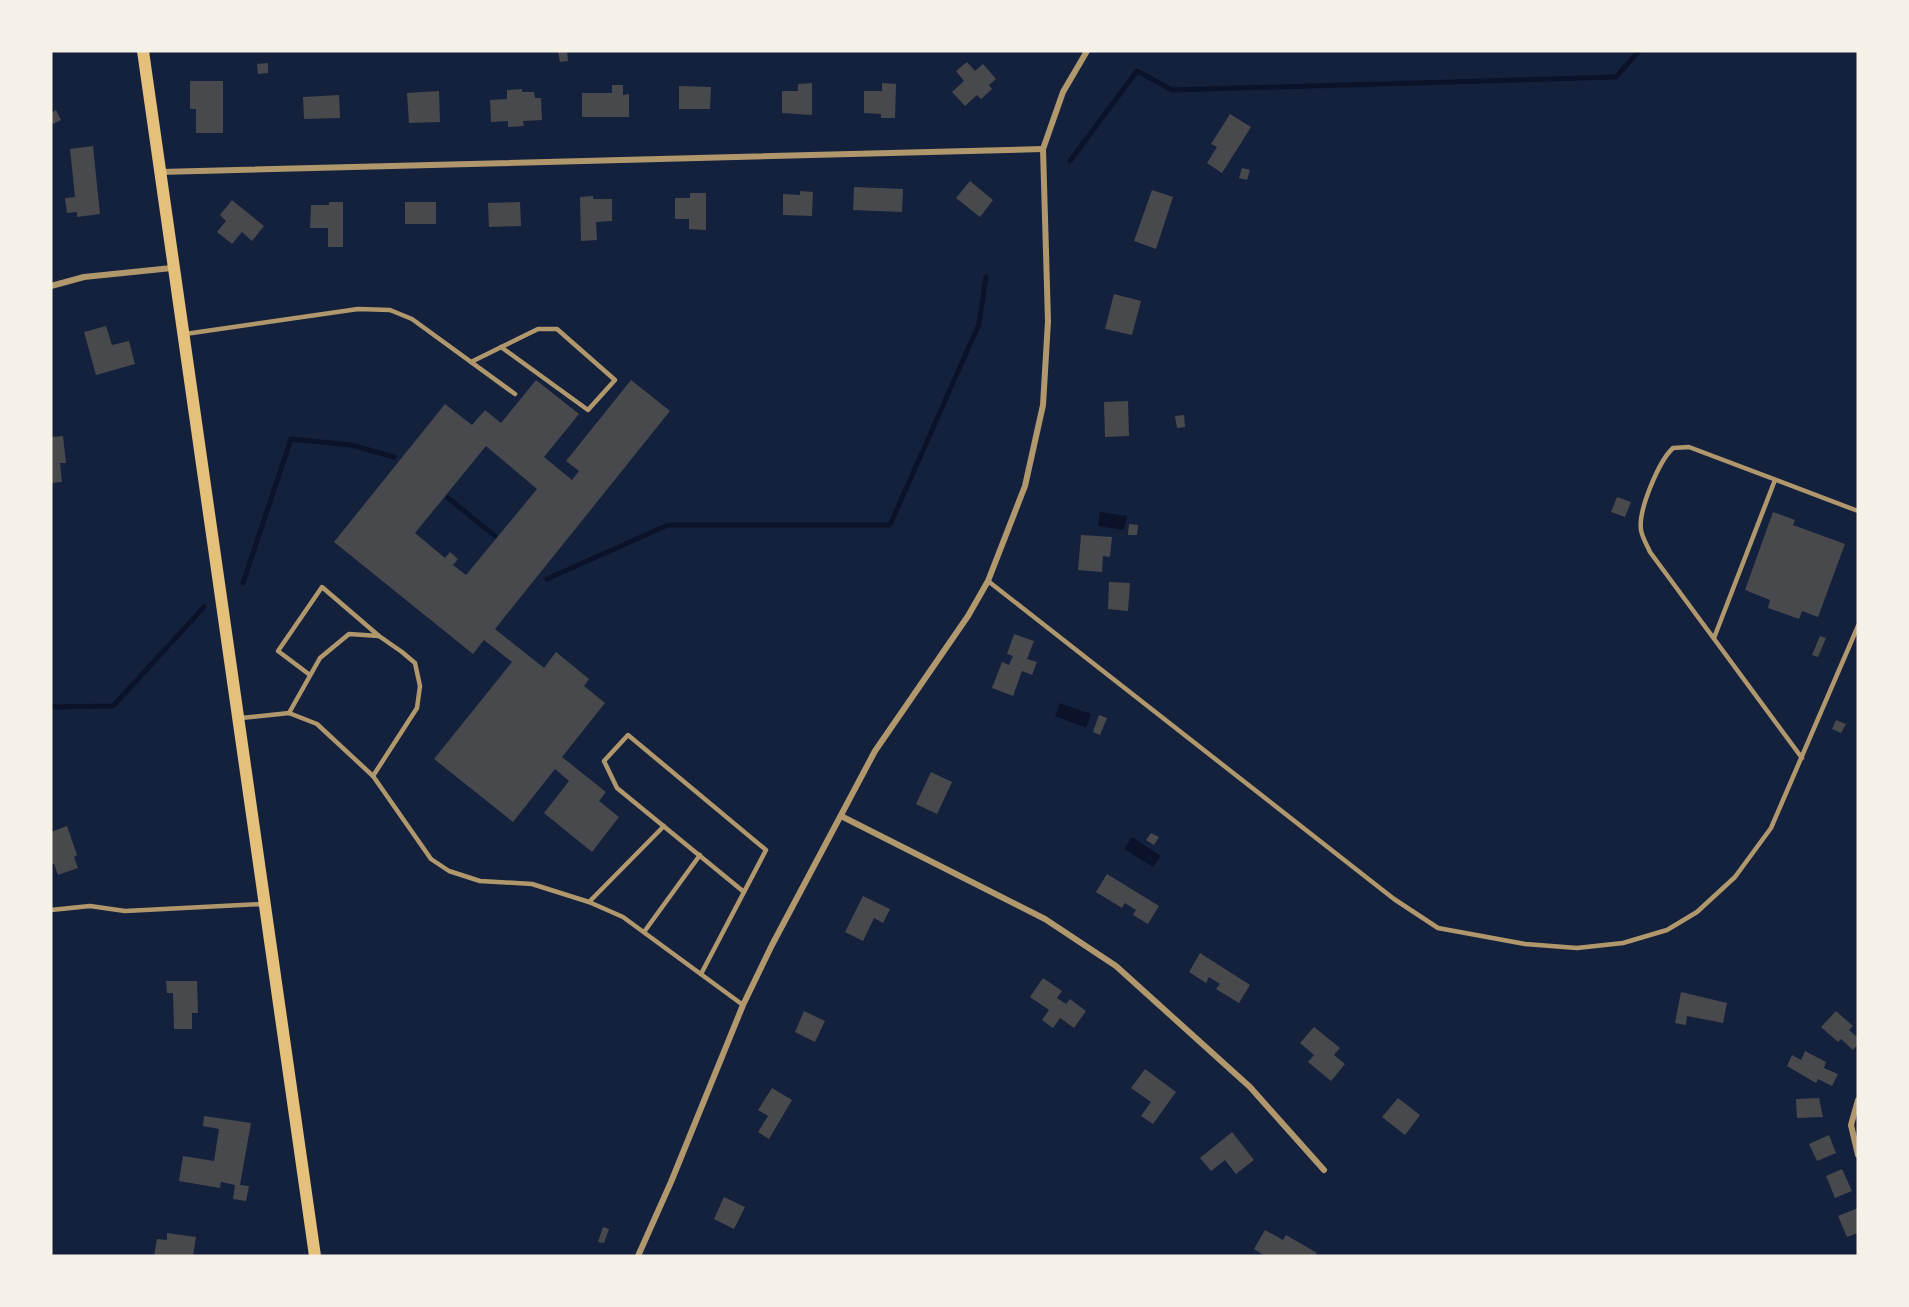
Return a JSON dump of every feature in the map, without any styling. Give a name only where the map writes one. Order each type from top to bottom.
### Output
[{"type":"main road","points":[[143,51],[172,268],[315,1256]]},
{"type":"street","points":[[638,1256],[672,1182],[743,1005],[875,751],[969,616],[988,580],[1025,486],[1043,405],[1048,321],[1043,149],[1063,92],[1087,51]]},
{"type":"street","points":[[159,172],[1043,149]]},
{"type":"street","points":[[51,286],[84,276],[172,268]]},
{"type":"street","points":[[841,816],[1045,919],[1116,966],[1250,1087],[1324,1170]]},
{"type":"street","points":[[1858,1100],[1851,1125],[1858,1155]]},
{"type":"lane","points":[[182,334],[358,309],[390,310],[412,319],[515,394]]},
{"type":"lane","points":[[471,362],[501,347],[538,329],[556,329],[615,380],[588,410],[501,347]]},
{"type":"lane","points":[[1802,758],[1650,552],[1641,530],[1642,511],[1665,456],[1673,448],[1689,447],[1858,511]]},
{"type":"lane","points":[[1714,638],[1776,480]]},
{"type":"lane","points":[[988,580],[1394,899],[1438,928],[1473,936],[1577,948],[1623,943],[1667,930],[1697,912],[1735,877],[1771,828],[1858,626]]},
{"type":"lane","points":[[310,675],[278,651],[322,587],[379,636],[415,663],[420,686],[417,708],[373,776]]},
{"type":"lane","points":[[289,713],[320,658],[332,645],[349,634],[379,636]]},
{"type":"lane","points":[[238,718],[289,713],[317,724],[373,776],[431,859],[449,871],[480,881],[532,884],[589,902],[623,917],[743,1005]]},
{"type":"lane","points":[[701,974],[744,892],[766,850],[628,735],[604,761],[617,788],[744,892]]},
{"type":"lane","points":[[589,902],[664,826]]},
{"type":"lane","points":[[644,932],[700,855]]},
{"type":"lane","points":[[51,910],[90,906],[125,911],[265,904]]},
{"type":"water","points":[[1100,512],[1127,516],[1124,530],[1098,526]]},
{"type":"water","points":[[1060,703],[1091,714],[1086,728],[1055,716]]},
{"type":"water","points":[[1132,837],[1161,856],[1153,867],[1124,849]]},
{"type":"building","points":[[558,51],[567,51],[568,61],[560,62]]},
{"type":"building","points":[[967,62],[975,71],[983,64],[996,79],[989,85],[992,89],[981,99],[977,95],[965,106],[952,92],[964,81],[956,71]]},
{"type":"building","points":[[268,63],[268,73],[258,74],[257,64]]},
{"type":"building","points":[[190,81],[223,81],[223,133],[196,133],[196,109],[190,109]]},
{"type":"building","points":[[812,83],[812,115],[782,113],[782,91],[798,91],[798,84]]},
{"type":"building","points":[[882,83],[896,84],[895,118],[881,118],[881,114],[864,113],[864,91],[882,91]]},
{"type":"building","points":[[612,85],[623,85],[623,95],[629,94],[629,117],[582,117],[582,93],[612,93]]},
{"type":"building","points":[[679,86],[711,87],[710,109],[679,109]]},
{"type":"building","points":[[522,89],[522,92],[534,92],[535,98],[541,98],[542,120],[523,121],[524,126],[508,127],[508,121],[491,122],[490,100],[507,99],[507,90]]},
{"type":"building","points":[[439,91],[440,122],[409,123],[407,93]]},
{"type":"building","points":[[339,95],[340,118],[304,119],[303,97]]},
{"type":"building","points":[[56,110],[61,120],[51,125],[51,113]]},
{"type":"building","points":[[1230,114],[1251,127],[1222,173],[1207,163],[1217,147],[1211,144]]},
{"type":"building","points":[[93,146],[100,214],[77,217],[77,212],[67,213],[65,198],[75,197],[70,149]]},
{"type":"building","points":[[1242,168],[1250,170],[1247,180],[1239,178]]},
{"type":"building","points":[[970,181],[993,200],[980,217],[956,198]]},
{"type":"building","points":[[854,187],[903,189],[902,212],[853,210]]},
{"type":"building","points":[[1152,190],[1173,197],[1156,249],[1134,241]]},
{"type":"building","points":[[800,191],[813,192],[812,216],[783,215],[783,194],[800,195]]},
{"type":"building","points":[[690,193],[706,193],[706,230],[689,229],[689,219],[675,219],[675,198],[690,198]]},
{"type":"building","points":[[593,196],[593,199],[612,199],[612,221],[596,222],[597,240],[581,241],[580,197]]},
{"type":"building","points":[[232,200],[264,226],[252,241],[242,232],[232,244],[217,232],[226,221],[220,215]]},
{"type":"building","points":[[329,202],[343,202],[343,247],[328,247],[328,228],[310,228],[311,205],[329,205]]},
{"type":"building","points":[[405,202],[436,202],[436,224],[405,224]]},
{"type":"building","points":[[520,202],[521,226],[489,227],[488,203]]},
{"type":"building","points":[[1114,294],[1141,301],[1132,335],[1105,329]]},
{"type":"building","points":[[106,326],[112,345],[129,341],[135,364],[96,375],[84,332]]},
{"type":"building","points":[[536,380],[579,414],[544,457],[572,480],[579,471],[566,461],[631,380],[670,411],[495,629],[544,668],[556,652],[589,679],[584,686],[605,703],[562,757],[606,792],[599,801],[619,817],[592,852],[544,813],[569,781],[555,769],[513,822],[434,759],[512,662],[484,640],[473,654],[334,542],[445,404],[472,425],[485,410],[501,423]],"holes":[[[486,446],[537,489],[466,575],[453,565],[458,559],[450,552],[445,558],[415,533]]]},
{"type":"building","points":[[1128,401],[1129,436],[1105,437],[1104,402]]},
{"type":"building","points":[[1184,415],[1185,427],[1177,428],[1175,416]]},
{"type":"building","points":[[63,436],[66,463],[60,463],[62,482],[51,483],[51,437]]},
{"type":"building","points":[[1617,497],[1631,502],[1625,517],[1611,512]]},
{"type":"building","points":[[1773,512],[1795,520],[1793,525],[1845,544],[1818,617],[1802,611],[1799,619],[1768,608],[1770,600],[1745,590]]},
{"type":"building","points":[[1129,524],[1138,525],[1137,535],[1128,535]]},
{"type":"building","points":[[1081,535],[1112,537],[1110,557],[1103,556],[1102,572],[1078,570]]},
{"type":"building","points":[[1109,582],[1130,583],[1128,611],[1108,609]]},
{"type":"building","points":[[1014,634],[1034,641],[1027,659],[1037,662],[1032,675],[1022,671],[1013,696],[992,688],[1002,662],[1009,665],[1013,656],[1007,654]]},
{"type":"building","points":[[1820,636],[1826,638],[1818,657],[1812,655]]},
{"type":"building","points":[[1099,715],[1107,718],[1100,735],[1093,732]]},
{"type":"building","points":[[1836,720],[1846,724],[1841,733],[1832,729]]},
{"type":"building","points":[[931,772],[952,782],[937,814],[916,804]]},
{"type":"building","points":[[67,826],[77,855],[74,857],[78,868],[58,875],[54,864],[51,864],[51,832]]},
{"type":"building","points":[[1151,833],[1159,837],[1154,845],[1146,840]]},
{"type":"building","points":[[1107,874],[1159,906],[1148,924],[1133,915],[1136,910],[1125,903],[1122,908],[1096,892]]},
{"type":"building","points":[[863,896],[890,909],[883,923],[874,918],[863,941],[845,932]]},
{"type":"building","points":[[1200,953],[1250,985],[1239,1003],[1216,989],[1220,984],[1209,977],[1206,983],[1189,972]]},
{"type":"building","points":[[1043,978],[1062,991],[1057,998],[1066,1004],[1070,999],[1086,1011],[1074,1028],[1060,1018],[1053,1028],[1042,1020],[1049,1010],[1030,997]]},
{"type":"building","points":[[166,981],[197,981],[198,1013],[192,1013],[192,1029],[174,1029],[173,993],[167,993]]},
{"type":"building","points":[[1681,992],[1727,1003],[1723,1023],[1687,1016],[1686,1025],[1675,1023]]},
{"type":"building","points":[[804,1011],[825,1021],[815,1042],[795,1032]]},
{"type":"building","points":[[1836,1011],[1853,1026],[1849,1030],[1858,1038],[1858,1044],[1853,1050],[1841,1039],[1838,1042],[1821,1027]]},
{"type":"building","points":[[1314,1027],[1340,1048],[1334,1055],[1345,1064],[1331,1081],[1308,1062],[1314,1055],[1300,1043]]},
{"type":"building","points":[[1805,1051],[1826,1062],[1824,1068],[1838,1074],[1832,1086],[1818,1079],[1816,1083],[1787,1066],[1792,1055],[1801,1060]]},
{"type":"building","points":[[1145,1069],[1176,1092],[1153,1124],[1141,1116],[1151,1102],[1131,1088]]},
{"type":"building","points":[[772,1088],[792,1100],[769,1139],[758,1132],[768,1116],[758,1110]]},
{"type":"building","points":[[1398,1098],[1420,1115],[1405,1135],[1382,1117]]},
{"type":"building","points":[[1819,1098],[1823,1117],[1797,1118],[1796,1099]]},
{"type":"building","points":[[204,1116],[251,1123],[240,1185],[249,1186],[246,1201],[233,1199],[235,1185],[221,1182],[220,1188],[179,1181],[183,1156],[214,1161],[219,1129],[203,1126]]},
{"type":"building","points":[[1232,1132],[1254,1160],[1236,1174],[1225,1160],[1211,1171],[1200,1158]]},
{"type":"building","points":[[1829,1135],[1836,1153],[1817,1161],[1809,1144]]},
{"type":"building","points":[[1842,1169],[1852,1191],[1835,1198],[1826,1176]]},
{"type":"building","points":[[724,1197],[745,1207],[734,1229],[714,1219]]},
{"type":"building","points":[[1858,1208],[1858,1233],[1847,1237],[1838,1216]]},
{"type":"building","points":[[603,1227],[609,1229],[604,1243],[598,1242]]},
{"type":"building","points":[[1265,1230],[1283,1240],[1286,1235],[1317,1253],[1315,1256],[1265,1256],[1254,1249]]},
{"type":"building","points":[[167,1233],[196,1237],[193,1256],[154,1256],[157,1239],[167,1240]]},
{"type":"waterway","points":[[1070,161],[1137,71],[1172,90],[1616,77],[1639,51]]},
{"type":"waterway","points":[[547,579],[668,525],[890,525],[979,324],[986,277]]},
{"type":"waterway","points":[[243,583],[291,439],[351,445],[394,457]]},
{"type":"waterway","points":[[448,498],[495,536]]},
{"type":"waterway","points":[[51,707],[113,706],[204,607]]}]
